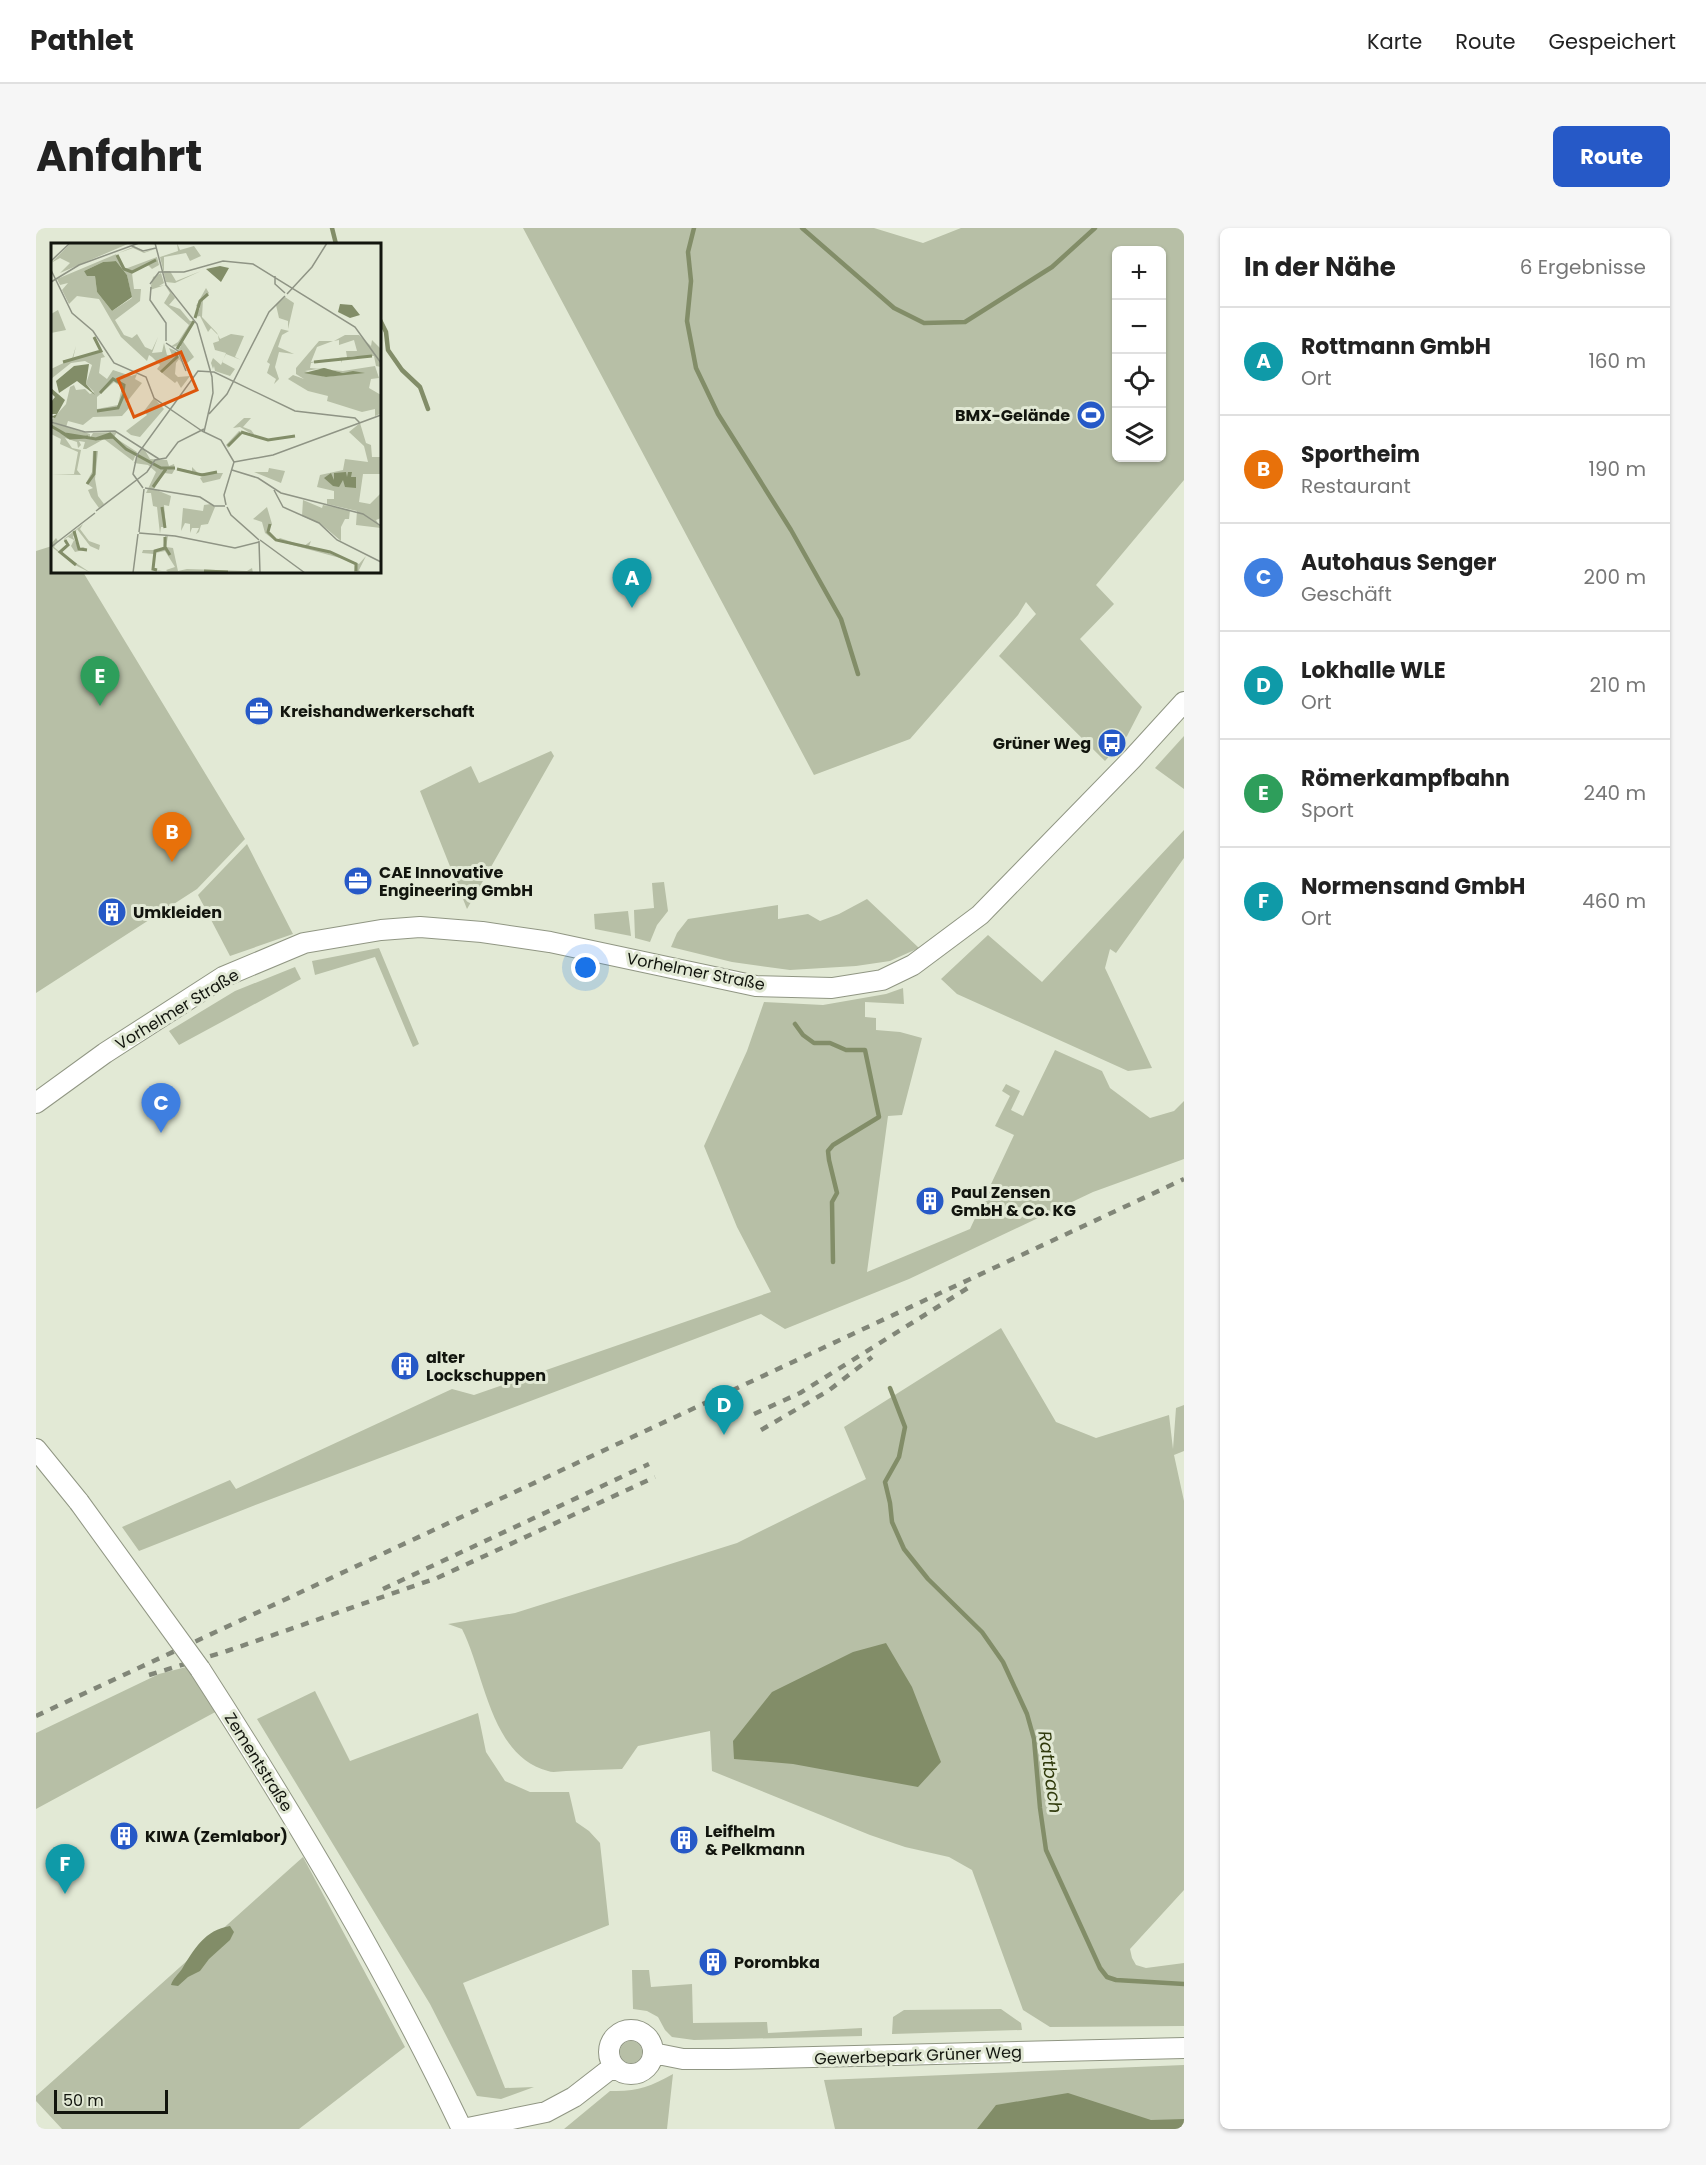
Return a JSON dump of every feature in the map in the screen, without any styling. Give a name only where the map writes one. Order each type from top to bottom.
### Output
[{"type":"street","name":"Vorhelmer Straße","points":[[36,1103],[105,1053],[223,977],[304,943],[381,930],[420,927],[482,932],[550,942],[756,986],[832,988],[882,980],[913,965],[980,915],[1132,759],[1184,702]]},
{"type":"street","name":"Zementstraße","points":[[36,1449],[79,1502],[200,1669],[255,1754],[322,1863],[398,2000],[463,2129]]},
{"type":"street","points":[[629,2030],[638,2031],[646,2036],[653,2054],[650,2063],[642,2071],[633,2074],[622,2072],[614,2066],[609,2048],[613,2039],[629,2030]]},
{"type":"street","name":"Gewerbepark Grüner Weg","points":[[653,2054],[683,2059],[728,2059],[1184,2049]]},
{"type":"street","points":[[463,2129],[546,2112],[573,2097],[614,2066]]},
{"type":"street","points":[[532,2129],[546,2112]]},
{"type":"shaded area","points":[[523,228],[874,228],[923,243],[961,228],[1184,228],[1184,480],[1096,585],[1114,604],[1080,639],[1142,707],[1127,736],[1105,761],[999,656],[1036,614],[1026,602],[1018,615],[910,739],[814,775]]},
{"type":"shaded area","points":[[51,546],[51,573],[84,573],[245,839],[197,889],[36,993],[36,551]]},
{"type":"shaded area","points":[[1184,736],[1184,789],[1155,768]]},
{"type":"shaded area","points":[[551,751],[554,756],[467,909],[420,791],[471,766],[479,783]]},
{"type":"shaded area","points":[[1184,830],[1184,858],[1116,953],[1110,949],[1105,968],[1152,1068],[1128,1071],[957,994],[941,979],[988,935],[1042,982]]},
{"type":"shaded area","points":[[247,844],[293,934],[230,956],[198,895]]},
{"type":"shaded area","points":[[664,882],[668,911],[657,925],[650,942],[635,938],[634,910],[654,908],[652,883]]},
{"type":"shaded area","points":[[867,899],[919,948],[890,961],[856,966],[790,970],[732,962],[671,947],[677,933],[688,919],[778,905],[778,919],[808,914],[820,921]]},
{"type":"shaded area","points":[[628,911],[631,936],[595,929],[594,914]]},
{"type":"shaded area","points":[[379,948],[419,1044],[413,1047],[375,957],[315,975],[312,961]]},
{"type":"shaded area","points":[[295,967],[301,979],[179,1045],[169,1031],[235,991]]},
{"type":"shaded area","points":[[903,988],[904,1004],[865,1002],[865,1017],[876,1018],[876,1030],[900,1032],[922,1038],[902,1115],[888,1116],[867,1272],[970,1229],[1014,1135],[995,1126],[1010,1096],[1002,1091],[1006,1084],[1020,1091],[1011,1110],[1023,1116],[1055,1050],[1102,1071],[1110,1088],[1150,1118],[1174,1111],[1184,1101],[1184,1159],[1093,1192],[909,1279],[785,1329],[761,1314],[139,1551],[122,1527],[230,1480],[236,1489],[452,1389],[474,1395],[771,1292],[737,1227],[704,1146],[747,1051],[764,1002],[823,1005],[886,994]]},
{"type":"shaded area","points":[[1001,1328],[1056,1422],[1096,1438],[1169,1415],[1173,1449],[1176,1408],[1184,1405],[1184,1451],[1174,1455],[1184,1501],[1184,1890],[1130,1949],[1136,1965],[1146,1968],[1184,1963],[1184,2026],[1050,2027],[1023,2010],[972,1870],[949,1857],[905,1847],[870,1835],[712,1771],[710,1731],[638,1746],[622,1769],[552,1772],[529,1762],[513,1749],[501,1731],[462,1629],[448,1624],[515,1613],[737,1543],[866,1479],[844,1427]]},
{"type":"shaded area","points":[[886,1643],[912,1687],[941,1762],[918,1787],[793,1764],[734,1759],[733,1741],[772,1692],[853,1652]]},
{"type":"shaded area","points":[[190,1666],[219,1710],[36,1809],[36,1733],[159,1674]]},
{"type":"shaded area","points":[[315,1691],[350,1761],[478,1713],[486,1752],[505,1781],[530,1792],[569,1792],[576,1822],[600,1843],[609,1925],[463,1983],[505,2088],[534,2087],[501,2099],[477,2096],[430,2004],[257,1719]]},
{"type":"shaded area","points":[[303,1857],[405,2047],[299,2129],[62,2129],[36,2101],[36,2096]]},
{"type":"shaded area","points":[[230,1926],[234,1932],[230,1940],[209,1959],[200,1971],[188,1977],[178,1986],[171,1985],[191,1954],[207,1936]]},
{"type":"shaded area","points":[[632,1970],[649,1970],[651,1987],[692,1984],[693,2023],[767,2022],[768,2033],[862,2028],[862,2036],[694,2040],[672,2037],[658,2017],[647,2011],[633,2009]]},
{"type":"shaded area","points":[[1001,2009],[1021,2023],[1022,2030],[892,2034],[893,2017],[904,2010]]},
{"type":"shaded area","points":[[627,2041],[635,2041],[642,2048],[642,2056],[635,2063],[627,2063],[620,2056],[620,2048]]},
{"type":"shaded area","points":[[1184,2065],[1184,2129],[835,2129],[824,2080]]},
{"type":"shaded area","points":[[673,2074],[667,2129],[564,2129],[610,2091],[643,2088]]},
{"type":"shaded area","points":[[1068,2093],[1151,2120],[1184,2119],[1184,2129],[977,2129],[996,2105]]},
{"type":"waterway","name":"Rattbach","points":[[332,228],[336,243]]},
{"type":"waterway","points":[[694,228],[688,252],[691,281],[687,321],[696,368],[718,414],[791,530],[841,619],[858,674]]},
{"type":"waterway","points":[[802,228],[894,308],[924,323],[965,322],[1052,267],[1095,228]]},
{"type":"waterway","name":"Rattbach","points":[[381,322],[386,332],[388,350],[402,370],[420,387],[428,409]]},
{"type":"waterway","name":"Rattbach","points":[[795,1024],[803,1035],[814,1043],[830,1043],[846,1050],[865,1050],[879,1117],[833,1145],[828,1151],[837,1193],[832,1202],[833,1262]]},
{"type":"waterway","name":"Rattbach","points":[[890,1388],[905,1427],[899,1457],[885,1482],[892,1522],[904,1549],[928,1579],[982,1632],[1003,1662],[1027,1714],[1034,1739],[1046,1850],[1100,1968],[1107,1977],[1116,1980],[1184,1984]]},
{"type":"railway","points":[[36,1716],[1184,1179]]},
{"type":"railway","points":[[754,1414],[800,1393],[971,1286]]},
{"type":"railway","points":[[761,1430],[828,1391],[872,1357]]},
{"type":"railway","points":[[383,1589],[649,1464]]},
{"type":"railway","points":[[149,1675],[227,1651],[437,1578],[655,1477]]},
{"type":"place","name":"BMX-Gelände","points":[[1091,415]]},
{"type":"place","name":"Rottmann GmbH","points":[[632,608]]},
{"type":"place","name":"Römerkampfbahn","points":[[100,706]]},
{"type":"place","name":"Kreishandwerkerschaft","points":[[259,711]]},
{"type":"place","name":"Grüner Weg","points":[[1112,743]]},
{"type":"place","name":"Sportheim","points":[[172,862]]},
{"type":"place","name":"CAE Innovative Engineering GmbH","points":[[358,881]]},
{"type":"place","name":"Umkleiden","points":[[112,912]]},
{"type":"place","name":"Autohaus Senger","points":[[161,1133]]},
{"type":"place","name":"Paul Zensen GmbH & Co. KG","points":[[930,1201]]},
{"type":"place","name":"alter Lockschuppen","points":[[405,1366]]},
{"type":"place","name":"Lokhalle WLE","points":[[724,1435]]},
{"type":"place","name":"KIWA (Zemlabor)","points":[[124,1836]]},
{"type":"place","name":"Leifhelm & Pelkmann","points":[[684,1840]]},
{"type":"place","name":"Normensand GmbH","points":[[65,1894]]},
{"type":"place","name":"Porombka","points":[[713,1962]]}]
